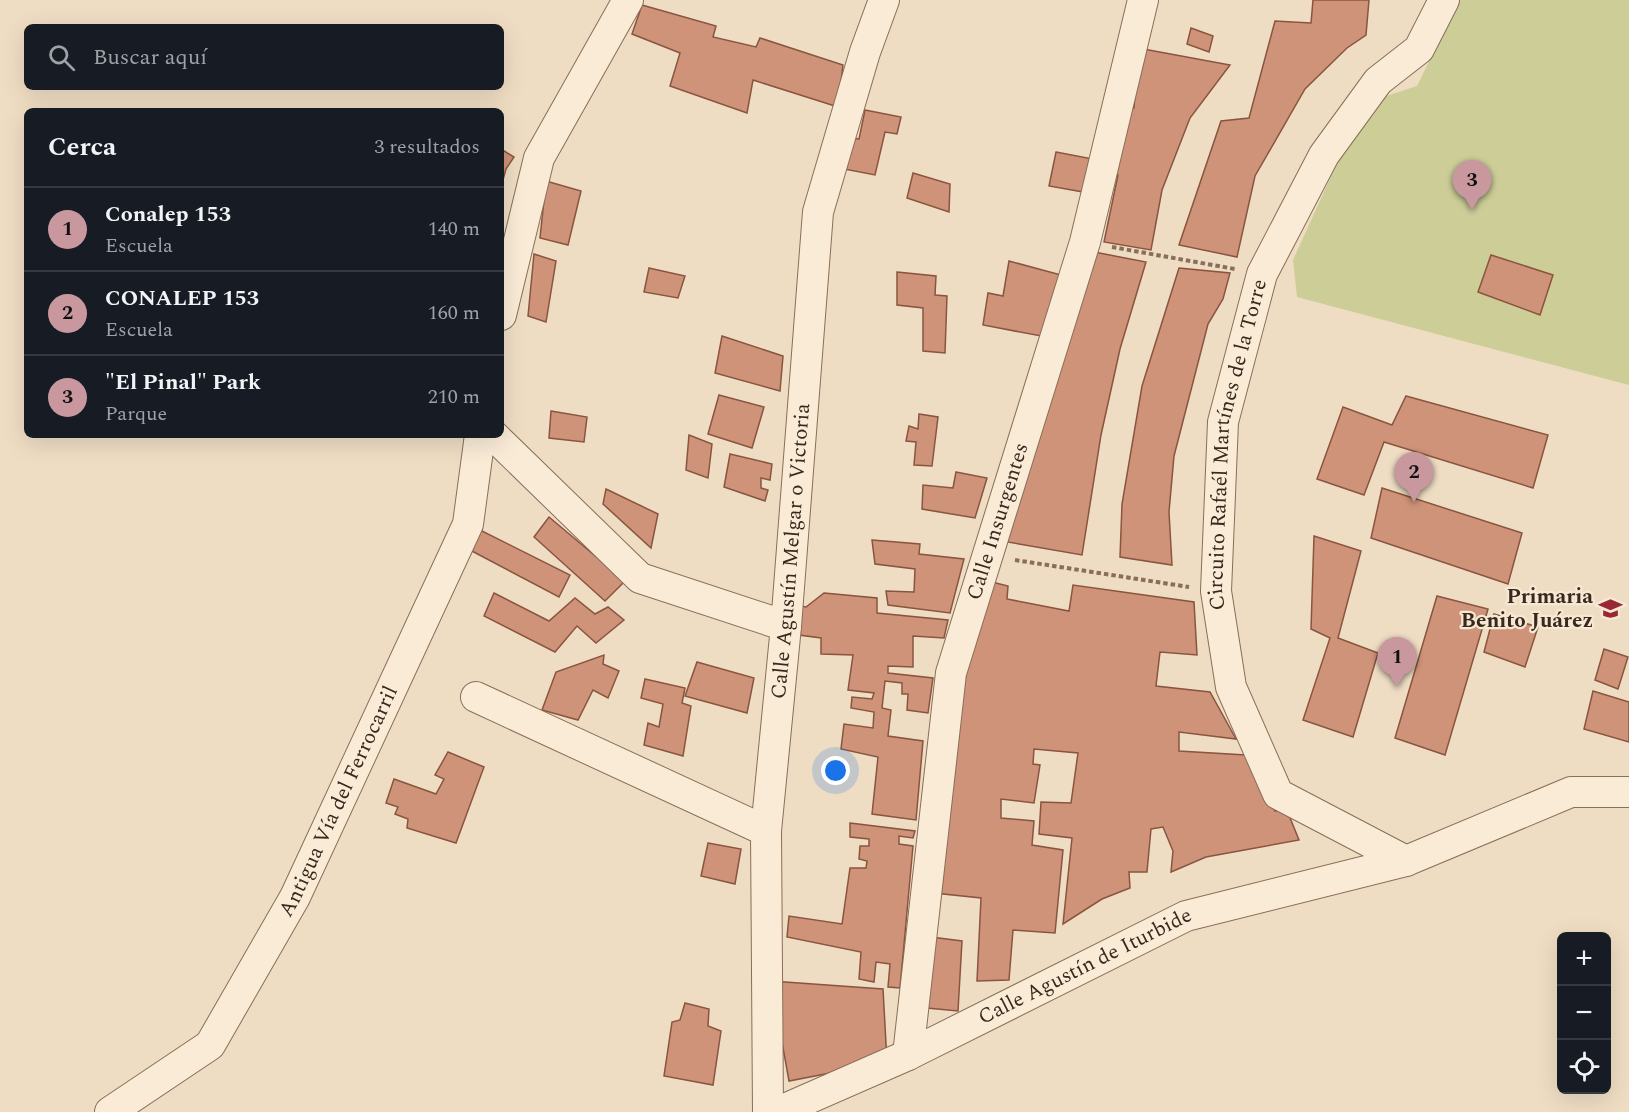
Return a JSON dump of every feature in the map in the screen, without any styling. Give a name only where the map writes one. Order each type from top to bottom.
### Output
[{"type":"street","points":[[504,303],[539,158],[628,0]]},
{"type":"street","name":"Calle Agustín Melgar o Victoria","points":[[768,1112],[766,831],[786,626],[818,212],[865,52],[884,0]]},
{"type":"street","name":"Calle Insurgentes","points":[[908,1055],[951,673],[990,556],[1085,242],[1143,0]]},
{"type":"street","name":"Circuito Rafaél Martínes de la Torre","points":[[1406,861],[1278,794],[1231,687],[1216,591],[1223,422],[1262,273],[1324,155],[1378,81],[1419,49],[1444,0]]},
{"type":"street","name":"Antigua Vía del Ferrocarril","points":[[110,1112],[210,1045],[296,897],[468,524],[480,438]]},
{"type":"street","points":[[497,438],[640,578],[786,626]]},
{"type":"street","points":[[476,697],[766,831]]},
{"type":"street","name":"Calle Agustín de Iturbide","points":[[778,1112],[908,1055],[1186,916],[1406,861],[1571,792],[1629,792]]},
{"type":"path","points":[[1085,242],[1262,273]]},
{"type":"path","points":[[990,556],[1216,591]]},
{"type":"green space","points":[[1459,0],[1629,0],[1629,385],[1297,297],[1293,260],[1338,161],[1386,96],[1417,86]]},
{"type":"building","points":[[1313,0],[1369,0],[1366,35],[1347,48],[1305,89],[1255,176],[1237,257],[1179,245],[1221,121],[1249,118],[1275,21],[1311,23]]},
{"type":"building","points":[[642,5],[716,26],[713,37],[756,47],[760,38],[843,65],[838,107],[753,80],[747,113],[670,86],[680,53],[632,34]]},
{"type":"building","points":[[1191,28],[1213,36],[1209,52],[1187,44]]},
{"type":"building","points":[[1138,48],[1230,65],[1190,118],[1162,190],[1151,250],[1104,242],[1118,175],[1104,165],[1119,107],[1134,108]]},
{"type":"building","points":[[865,110],[901,117],[897,134],[885,132],[875,175],[844,169],[851,138],[859,139]]},
{"type":"building","points":[[504,151],[514,157],[504,176]]},
{"type":"building","points":[[1056,152],[1093,159],[1089,193],[1049,186]]},
{"type":"building","points":[[913,173],[950,184],[949,212],[907,198]]},
{"type":"building","points":[[546,181],[581,191],[568,245],[540,238]]},
{"type":"building","points":[[1089,251],[1146,262],[1120,349],[1101,435],[1082,555],[1002,541]]},
{"type":"building","points":[[534,254],[556,261],[546,322],[528,316]]},
{"type":"building","points":[[1491,255],[1553,275],[1540,315],[1478,292]]},
{"type":"building","points":[[1009,261],[1061,275],[1041,336],[983,325],[988,293],[1003,296]]},
{"type":"building","points":[[649,268],[685,276],[678,298],[644,292]]},
{"type":"building","points":[[1179,268],[1230,273],[1223,299],[1208,324],[1174,456],[1169,512],[1172,565],[1120,557],[1122,504],[1142,386]]},
{"type":"building","points":[[897,272],[936,276],[935,295],[947,296],[945,353],[923,351],[923,308],[897,305]]},
{"type":"building","points":[[722,336],[783,356],[780,391],[715,373]]},
{"type":"building","points":[[719,395],[764,407],[752,448],[708,434]]},
{"type":"building","points":[[1406,396],[1548,435],[1533,488],[1384,442],[1364,495],[1317,479],[1343,407],[1392,425]]},
{"type":"building","points":[[551,411],[587,417],[584,442],[549,438]]},
{"type":"building","points":[[919,414],[938,417],[932,466],[914,465],[916,442],[906,441],[909,426],[918,429]]},
{"type":"building","points":[[689,435],[712,444],[708,478],[686,470]]},
{"type":"building","points":[[730,454],[772,464],[770,480],[761,478],[761,488],[768,490],[765,501],[724,487]]},
{"type":"building","points":[[956,472],[987,478],[975,518],[922,509],[923,485],[953,488]]},
{"type":"building","points":[[1382,488],[1522,533],[1508,584],[1371,538]]},
{"type":"building","points":[[606,489],[658,514],[651,548],[603,504]]},
{"type":"building","points":[[549,517],[625,581],[605,601],[534,537]]},
{"type":"building","points":[[476,528],[570,575],[559,597],[470,550]]},
{"type":"building","points":[[1314,536],[1361,551],[1338,638],[1378,653],[1353,737],[1303,720],[1330,638],[1311,629]]},
{"type":"building","points":[[872,540],[920,544],[919,554],[964,559],[950,613],[888,605],[886,591],[914,592],[915,569],[875,564]]},
{"type":"building","points":[[988,581],[1008,586],[1007,599],[1069,611],[1073,585],[1194,602],[1197,655],[1160,652],[1156,686],[1210,692],[1236,739],[1179,732],[1179,751],[1246,755],[1275,811],[1286,808],[1299,840],[1206,857],[1171,872],[1173,851],[1163,827],[1151,829],[1147,872],[1129,872],[1130,888],[1102,899],[1063,924],[1072,838],[1039,834],[1041,802],[1071,803],[1078,753],[1034,749],[1033,764],[1040,765],[1034,803],[1001,799],[1001,818],[1034,821],[1032,845],[1063,850],[1055,933],[1013,930],[1009,980],[977,981],[981,898],[934,893],[966,674]]},
{"type":"building","points":[[494,593],[549,621],[575,598],[595,614],[608,607],[624,620],[596,643],[577,626],[555,652],[484,616]]},
{"type":"building","points":[[824,593],[877,598],[877,613],[948,620],[944,638],[913,636],[913,667],[888,666],[888,673],[933,678],[928,713],[907,710],[908,694],[902,694],[902,683],[885,681],[882,708],[891,710],[888,736],[923,741],[916,820],[872,814],[878,757],[841,749],[844,724],[873,728],[874,712],[851,708],[852,697],[872,699],[874,693],[848,690],[853,655],[821,654],[821,638],[799,635],[800,606],[806,607]]},
{"type":"building","points":[[1437,596],[1488,609],[1445,755],[1395,738]]},
{"type":"building","points":[[1494,614],[1538,627],[1525,667],[1484,652]]},
{"type":"building","points":[[1604,649],[1628,657],[1618,689],[1595,680]]},
{"type":"building","points":[[604,655],[603,664],[619,671],[608,698],[593,690],[578,720],[542,710],[556,672]]},
{"type":"building","points":[[697,662],[754,678],[747,713],[685,696]]},
{"type":"building","points":[[645,679],[685,688],[682,703],[691,706],[683,756],[644,745],[648,723],[659,727],[663,704],[641,698]]},
{"type":"building","points":[[1593,691],[1629,702],[1629,742],[1584,729]]},
{"type":"building","points":[[448,752],[484,767],[456,843],[407,828],[408,819],[395,814],[398,807],[386,803],[394,779],[436,794],[444,779],[435,775]]},
{"type":"building","points":[[850,823],[915,831],[913,838],[899,836],[899,844],[913,846],[900,988],[888,987],[890,964],[876,962],[874,982],[859,979],[861,952],[787,937],[789,916],[842,924],[850,868],[866,868],[867,861],[859,859],[860,846],[869,846],[869,839],[850,837]]},
{"type":"building","points":[[708,843],[741,849],[735,884],[701,876]]},
{"type":"building","points":[[931,937],[962,941],[958,1011],[927,1008]]},
{"type":"building","points":[[771,981],[883,989],[887,1062],[789,1081]]},
{"type":"building","points":[[685,1003],[709,1009],[708,1026],[721,1031],[713,1085],[664,1076],[672,1022],[680,1020]]},
{"type":"place","name":"\"El Pinal\" Park","points":[[1472,210]]},
{"type":"place","name":"CONALEP 153","points":[[1414,502]]},
{"type":"place","name":"Primaria Benito Juárez","points":[[1611,609]]},
{"type":"place","name":"Conalep 153","points":[[1397,687]]}]
